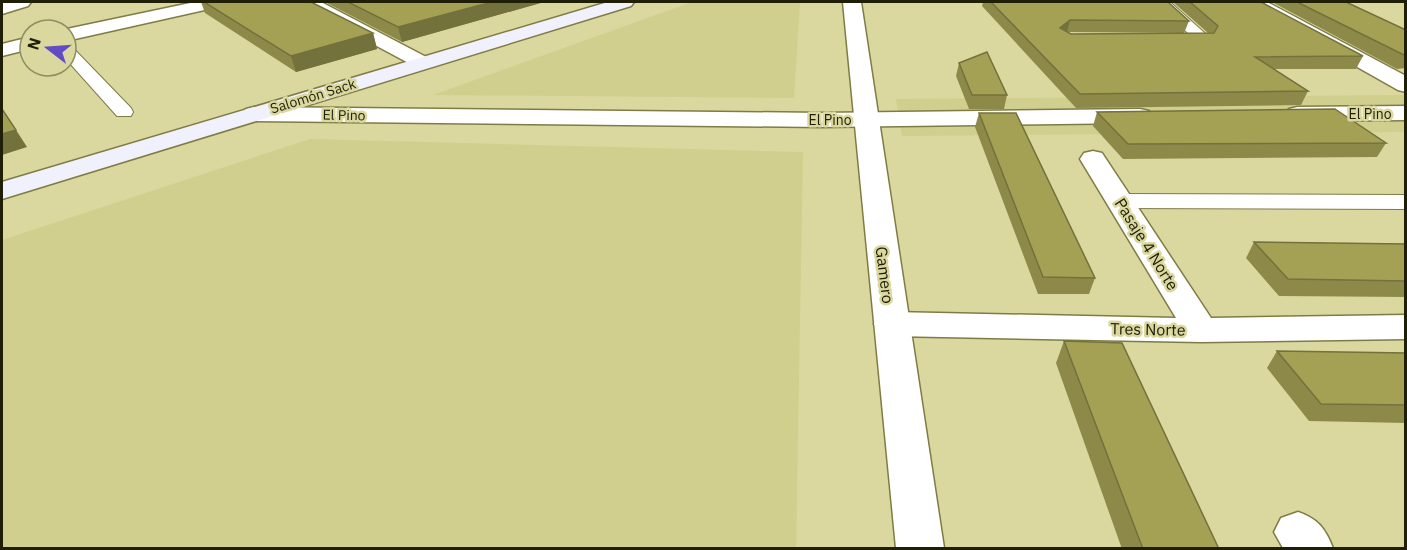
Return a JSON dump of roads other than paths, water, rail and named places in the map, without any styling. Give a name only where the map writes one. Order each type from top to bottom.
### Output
[{"type":"main road","name":"Salomón Sack","points":[[2,191],[625,2]]},
{"type":"street","points":[[2,9],[22,2]]},
{"type":"street","points":[[78,32],[218,2]]},
{"type":"street","points":[[308,2],[423,63]]},
{"type":"street","name":"Gamero","points":[[852,2],[920,549]]},
{"type":"street","points":[[1255,2],[1406,86]]},
{"type":"street","points":[[2,50],[18,46]]},
{"type":"street","name":"El Pino","points":[[1274,114],[1406,113]]},
{"type":"street","name":"El Pino","points":[[254,114],[866,119],[1166,115]]},
{"type":"street","name":"Pasaje 4 Norte","points":[[1093,159],[1201,330]]},
{"type":"street","name":"Tres Norte","points":[[891,324],[1201,330],[1406,327]]},
{"type":"lane","points":[[1162,2],[1204,40],[1170,40]]},
{"type":"lane","points":[[78,63],[124,112]]},
{"type":"lane","points":[[1120,201],[1406,202]]}]
